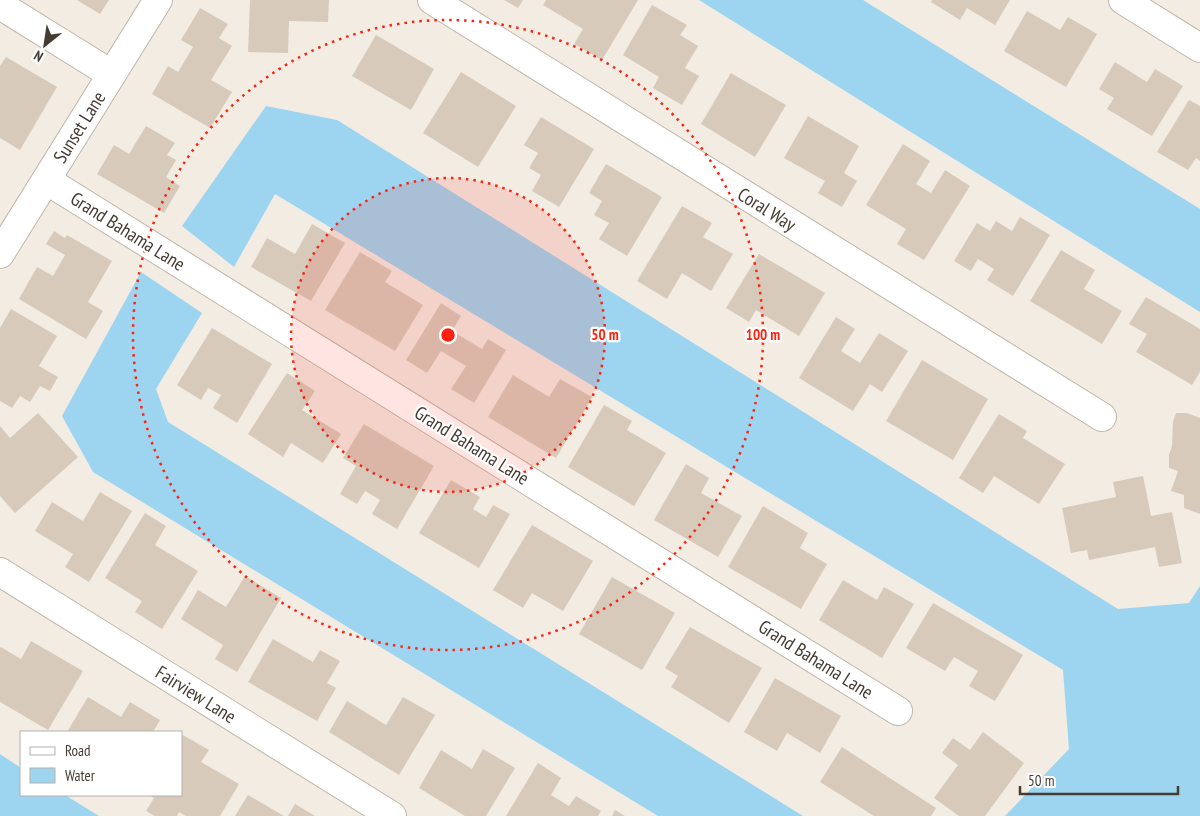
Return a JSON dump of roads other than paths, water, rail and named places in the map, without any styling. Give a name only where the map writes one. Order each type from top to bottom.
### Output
[{"type":"street","name":"Sunset Lane","points":[[0,254],[158,0]]},
{"type":"street","name":"Coral Way","points":[[432,0],[1102,417]]},
{"type":"street","points":[[1123,0],[1200,48]]},
{"type":"street","points":[[0,5],[112,74]]},
{"type":"street","name":"Grand Bahama Lane","points":[[46,180],[898,711]]},
{"type":"street","name":"Fairview Lane","points":[[0,572],[392,816]]},
{"type":"water","points":[[699,0],[863,0],[1200,209],[1200,312]]},
{"type":"water","points":[[266,106],[337,120],[1118,609],[1189,603],[1200,586],[1200,816],[1005,816],[1069,749],[1063,670],[275,194],[234,267],[182,226]]},
{"type":"water","points":[[141,272],[202,313],[156,389],[168,422],[803,816],[658,816],[93,472],[62,416]]},
{"type":"water","points":[[0,754],[20,767],[20,796],[67,796],[99,816],[0,816]]}]
